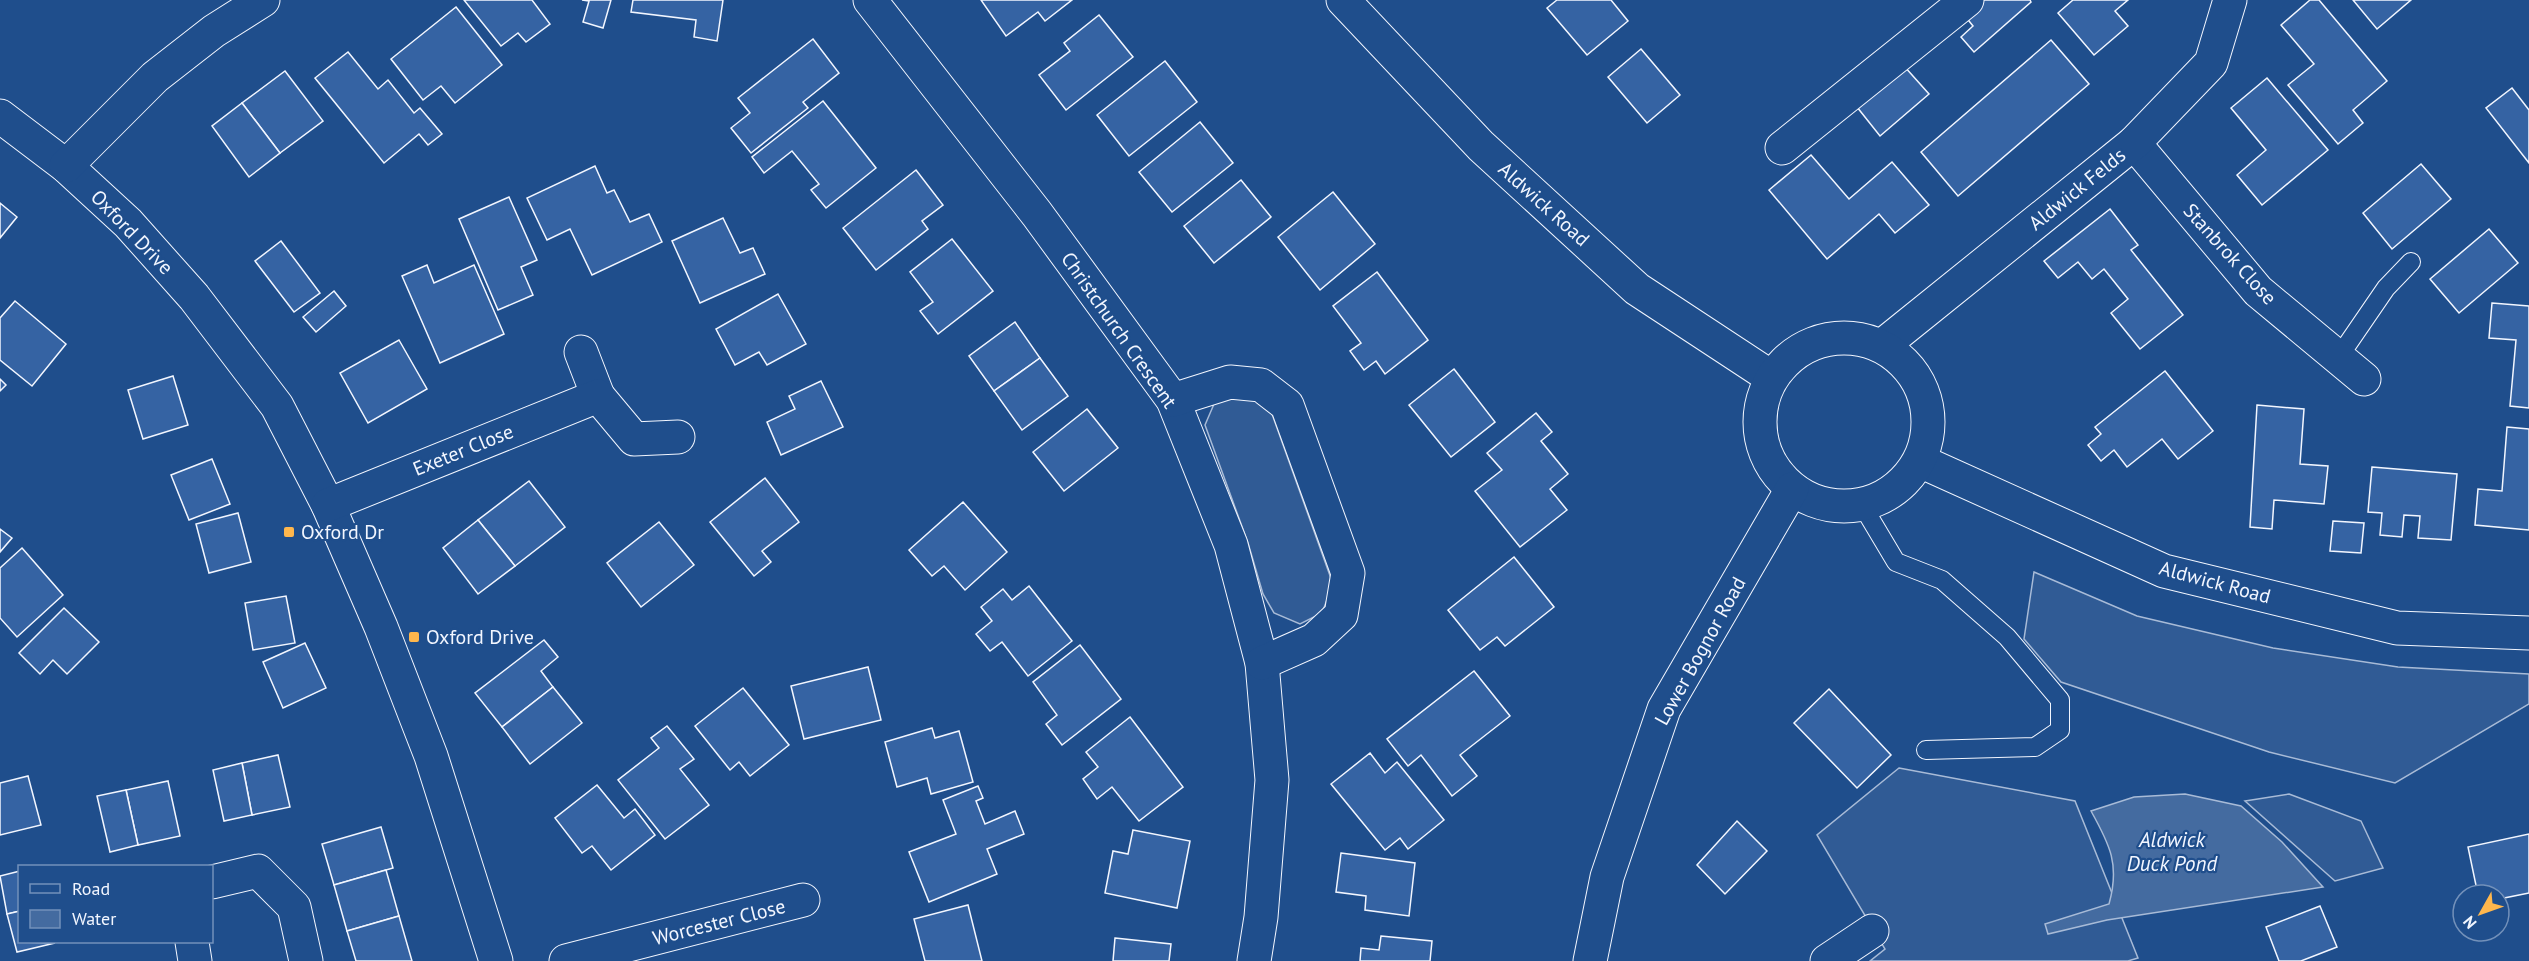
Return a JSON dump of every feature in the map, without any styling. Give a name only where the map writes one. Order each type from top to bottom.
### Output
[{"type":"street","points":[[66,166],[155,77],[214,31],[263,0]]},
{"type":"street","name":"Christchurch Crescent","points":[[870,0],[1037,214],[1173,400],[1231,545],[1262,663],[1272,780],[1261,917],[1254,961]]},
{"type":"street","name":"Aldwick Road","points":[[1343,0],[1481,146],[1637,289],[1771,377]]},
{"type":"street","points":[[1782,148],[1967,0]]},
{"type":"street","name":"Aldwick Felds","points":[[1882,346],[2134,143],[2211,63],[2230,0]]},
{"type":"street","name":"Oxford Drive","points":[[0,116],[66,166],[128,223],[194,297],[277,406],[328,505],[381,627],[431,756],[496,961]]},
{"type":"street","name":"Stanbrok Close","points":[[2134,143],[2258,291],[2364,379]]},
{"type":"street","points":[[1832,338],[1858,338],[1882,346],[1903,362],[1919,383],[1922,391],[1928,409],[1928,435],[1920,460],[1905,480],[1892,491],[1862,505],[1838,507],[1814,501],[1792,489],[1775,471],[1767,456],[1759,424],[1762,400],[1771,377],[1787,358],[1816,342],[1832,338]]},
{"type":"street","points":[[581,352],[598,396],[634,440],[678,437]]},
{"type":"street","points":[[1173,400],[1230,382],[1261,385],[1287,405],[1348,573],[1341,615],[1314,640],[1262,663]]},
{"type":"street","name":"Exeter Close","points":[[328,505],[598,396]]},
{"type":"street","name":"Aldwick Road","points":[[1920,460],[2164,571],[2397,628],[2529,633]]},
{"type":"street","name":"Lower Bognor Road","points":[[1590,961],[1607,877],[1664,709],[1792,489]]},
{"type":"street","points":[[213,882],[258,871],[294,907],[306,961]]},
{"type":"street","name":"Worcester Close","points":[[566,961],[803,900]]},
{"type":"street","points":[[1827,961],[1872,931]]},
{"type":"street","points":[[192,943],[195,961]]},
{"type":"lane","points":[[2338,358],[2386,288],[2411,262]]},
{"type":"lane","points":[[1862,505],[1896,562],[1942,580],[2007,637],[2060,700],[2060,730],[2035,747],[1926,750]]},
{"type":"shaded area","points":[[1234,395],[1252,398],[1272,414],[1333,584],[1322,613],[1300,624],[1274,613],[1263,594],[1248,543],[1205,425],[1214,404]]},
{"type":"shaded area","points":[[2034,572],[2137,616],[2273,648],[2398,667],[2529,674],[2529,704],[2395,783],[2269,752],[2061,682],[2024,639]]},
{"type":"shaded area","points":[[1899,768],[2075,801],[2138,958],[2128,961],[1870,961],[1885,949],[1817,835]]},
{"type":"shaded area","points":[[2289,794],[2361,821],[2383,868],[2335,881],[2245,801]]},
{"type":"water","name":"Aldwick Duck Pond","points":[[2185,794],[2241,806],[2282,842],[2323,887],[2107,920],[2048,934],[2045,924],[2109,904],[2114,878],[2113,866],[2108,845],[2091,811],[2134,797]]},
{"type":"building","points":[[464,0],[532,0],[550,24],[526,42],[518,33],[501,46]]},
{"type":"building","points":[[582,0],[611,0],[603,28],[583,22],[589,1]]},
{"type":"building","points":[[633,0],[723,0],[717,41],[694,37],[696,20],[631,12]]},
{"type":"building","points":[[981,0],[1072,0],[1045,21],[1038,12],[1006,36]]},
{"type":"building","points":[[1557,0],[1611,0],[1628,21],[1587,55],[1547,8]]},
{"type":"building","points":[[1984,0],[2030,0],[2031,2],[1974,52],[1961,37],[1973,26],[1965,16]]},
{"type":"building","points":[[2073,0],[2128,0],[2115,11],[2128,26],[2094,55],[2058,13]]},
{"type":"building","points":[[2310,0],[2319,0],[2387,81],[2353,110],[2363,123],[2338,144],[2288,85],[2314,64],[2281,25]]},
{"type":"building","points":[[2353,0],[2411,0],[2377,29]]},
{"type":"building","points":[[456,7],[502,65],[455,103],[441,86],[423,100],[391,59]]},
{"type":"building","points":[[1099,15],[1133,57],[1066,110],[1039,75],[1070,51],[1064,43]]},
{"type":"building","points":[[813,39],[839,73],[803,102],[808,108],[751,153],[731,128],[750,113],[738,98]]},
{"type":"building","points":[[2051,40],[2089,84],[1958,196],[1921,152]]},
{"type":"building","points":[[1641,49],[1680,95],[1647,123],[1608,77]]},
{"type":"building","points":[[348,52],[378,89],[388,80],[414,113],[420,108],[442,134],[428,145],[419,134],[384,163],[315,78]]},
{"type":"building","points":[[1165,61],[1197,102],[1129,156],[1097,115]]},
{"type":"building","points":[[1904,66],[1929,94],[1880,136],[1857,107]]},
{"type":"building","points":[[285,71],[323,121],[280,153],[242,103]]},
{"type":"building","points":[[2267,78],[2328,150],[2262,205],[2237,175],[2266,150],[2231,108]]},
{"type":"building","points":[[2512,88],[2529,110],[2529,163],[2486,108]]},
{"type":"building","points":[[823,101],[876,168],[826,208],[811,190],[819,184],[792,151],[764,173],[752,157]]},
{"type":"building","points":[[242,103],[280,153],[249,177],[212,126]]},
{"type":"building","points":[[1200,122],[1233,163],[1172,212],[1139,172]]},
{"type":"building","points":[[1811,155],[1849,199],[1892,162],[1929,205],[1895,233],[1879,214],[1827,259],[1769,190]]},
{"type":"building","points":[[2421,164],[2451,199],[2392,249],[2363,213]]},
{"type":"building","points":[[595,166],[607,193],[614,190],[630,222],[649,214],[662,242],[592,275],[570,229],[547,240],[527,198]]},
{"type":"building","points":[[916,170],[943,205],[922,221],[928,229],[876,270],[843,228]]},
{"type":"building","points":[[1241,180],[1271,217],[1214,263],[1184,226]]},
{"type":"building","points":[[1333,192],[1375,244],[1320,290],[1278,237]]},
{"type":"building","points":[[509,197],[537,260],[521,267],[533,295],[498,310],[459,219]]},
{"type":"building","points":[[0,203],[17,217],[0,238]]},
{"type":"building","points":[[2110,209],[2138,245],[2131,250],[2183,315],[2140,349],[2111,313],[2128,299],[2104,269],[2092,279],[2078,262],[2058,278],[2044,261]]},
{"type":"building","points":[[723,218],[740,253],[753,248],[765,274],[700,303],[672,241]]},
{"type":"building","points":[[2489,229],[2518,263],[2459,313],[2430,279]]},
{"type":"building","points":[[952,239],[993,291],[938,334],[920,311],[933,302],[910,272]]},
{"type":"building","points":[[281,241],[320,293],[294,312],[255,261]]},
{"type":"building","points":[[427,265],[434,283],[474,265],[504,334],[440,363],[402,276]]},
{"type":"building","points":[[1377,272],[1428,340],[1385,374],[1376,361],[1364,370],[1350,351],[1361,343],[1333,306]]},
{"type":"building","points":[[334,291],[346,306],[316,332],[303,317]]},
{"type":"building","points":[[778,294],[806,344],[767,365],[759,352],[735,365],[716,329]]},
{"type":"building","points":[[15,301],[66,344],[32,386],[0,360],[0,318]]},
{"type":"building","points":[[2492,303],[2529,306],[2529,408],[2510,406],[2516,340],[2489,338]]},
{"type":"building","points":[[1015,322],[1040,358],[994,391],[969,356]]},
{"type":"building","points":[[399,340],[427,389],[368,423],[340,373]]},
{"type":"building","points":[[1040,358],[1068,396],[1022,430],[994,391]]},
{"type":"building","points":[[1454,369],[1495,422],[1451,457],[1409,405]]},
{"type":"building","points":[[2165,371],[2213,431],[2178,459],[2162,439],[2127,467],[2114,450],[2101,461],[2088,445],[2101,434],[2095,427]]},
{"type":"building","points":[[173,376],[188,425],[143,439],[128,390]]},
{"type":"building","points":[[0,379],[6,385],[0,391]]},
{"type":"building","points":[[821,381],[843,427],[781,455],[767,422],[795,409],[789,396]]},
{"type":"building","points":[[2257,405],[2304,409],[2300,464],[2328,466],[2324,504],[2274,500],[2272,529],[2250,527]]},
{"type":"building","points":[[1087,409],[1118,448],[1064,491],[1033,452]]},
{"type":"building","points":[[1536,413],[1552,432],[1541,441],[1568,474],[1550,489],[1567,510],[1520,547],[1475,491],[1502,470],[1487,453]]},
{"type":"building","points":[[2507,427],[2529,429],[2529,530],[2475,525],[2478,489],[2502,491]]},
{"type":"building","points":[[212,459],[230,504],[189,520],[171,475]]},
{"type":"building","points":[[2372,467],[2457,474],[2451,540],[2418,538],[2420,516],[2404,515],[2402,537],[2380,535],[2382,513],[2368,512]]},
{"type":"building","points":[[765,478],[799,522],[762,551],[771,562],[754,576],[710,522]]},
{"type":"building","points":[[529,481],[565,527],[515,566],[478,520]]},
{"type":"building","points":[[963,502],[1007,552],[965,590],[944,566],[932,576],[909,550]]},
{"type":"building","points":[[238,513],[251,562],[209,573],[196,524]]},
{"type":"building","points":[[478,520],[515,566],[478,594],[443,548]]},
{"type":"building","points":[[2333,521],[2364,523],[2361,553],[2330,551]]},
{"type":"building","points":[[659,522],[694,565],[641,607],[607,563]]},
{"type":"building","points":[[0,529],[12,538],[0,552]]},
{"type":"building","points":[[22,548],[63,595],[17,637],[0,618],[0,568]]},
{"type":"building","points":[[1514,557],[1554,607],[1505,646],[1497,637],[1480,650],[1448,610]]},
{"type":"building","points":[[1029,586],[1072,641],[1028,676],[1002,642],[990,651],[976,634],[992,621],[981,607],[1003,589],[1012,600]]},
{"type":"building","points":[[286,596],[295,643],[253,650],[245,603]]},
{"type":"building","points":[[64,608],[99,642],[67,674],[53,660],[40,674],[19,653]]},
{"type":"building","points":[[544,640],[558,657],[541,671],[553,687],[502,727],[475,693]]},
{"type":"building","points":[[305,643],[326,688],[283,708],[263,662]]},
{"type":"building","points":[[1080,645],[1121,699],[1062,745],[1046,724],[1057,715],[1033,682]]},
{"type":"building","points":[[868,667],[881,720],[804,739],[791,686]]},
{"type":"building","points":[[1474,671],[1510,716],[1460,755],[1477,776],[1452,796],[1421,755],[1408,766],[1387,739]]},
{"type":"building","points":[[553,687],[582,723],[530,764],[502,727]]},
{"type":"building","points":[[743,688],[789,745],[750,776],[739,762],[730,770],[695,726]]},
{"type":"building","points":[[1829,689],[1891,755],[1857,788],[1794,723]]},
{"type":"building","points":[[1130,717],[1183,787],[1139,821],[1112,787],[1097,799],[1083,779],[1098,767],[1086,752]]},
{"type":"building","points":[[667,726],[694,759],[680,769],[709,805],[665,839],[618,780],[659,748],[651,738]]},
{"type":"building","points":[[932,728],[935,738],[959,731],[973,782],[931,794],[927,778],[897,787],[885,742]]},
{"type":"building","points":[[1370,753],[1385,773],[1397,762],[1444,820],[1408,849],[1400,838],[1385,850],[1331,784]]},
{"type":"building","points":[[278,755],[290,807],[252,815],[242,763]]},
{"type":"building","points":[[242,763],[252,815],[224,821],[213,770]]},
{"type":"building","points":[[28,776],[41,825],[0,835],[0,783]]},
{"type":"building","points":[[168,781],[180,836],[138,845],[126,790]]},
{"type":"building","points":[[597,785],[624,818],[635,809],[655,835],[611,870],[592,846],[582,853],[555,818]]},
{"type":"building","points":[[978,786],[983,798],[976,801],[985,824],[1015,811],[1024,834],[987,849],[997,874],[929,902],[909,852],[956,834],[943,800]]},
{"type":"building","points":[[126,790],[138,845],[110,852],[97,796]]},
{"type":"building","points":[[1737,821],[1767,851],[1725,894],[1697,865]]},
{"type":"building","points":[[381,827],[393,868],[334,885],[322,844]]},
{"type":"building","points":[[1133,830],[1190,841],[1177,908],[1105,893],[1113,851],[1128,854]]},
{"type":"building","points":[[2529,834],[2529,893],[2511,897],[2511,883],[2476,883],[2468,847]]},
{"type":"building","points":[[1341,853],[1415,863],[1409,916],[1365,910],[1366,896],[1336,892]]},
{"type":"building","points":[[386,870],[399,916],[347,931],[334,885]]},
{"type":"building","points":[[18,872],[18,911],[7,914],[0,876]]},
{"type":"building","points":[[968,905],[982,961],[925,961],[914,919]]},
{"type":"building","points":[[2320,906],[2337,947],[2301,961],[2279,961],[2266,927]]},
{"type":"building","points":[[18,911],[18,943],[55,943],[17,952],[7,914]]},
{"type":"building","points":[[399,916],[412,961],[356,961],[347,931]]},
{"type":"building","points":[[1381,936],[1432,941],[1430,961],[1360,961],[1361,948],[1379,950]]},
{"type":"building","points":[[1115,938],[1171,944],[1169,961],[1113,961]]},
{"type":"place","name":"Oxford Dr","points":[[289,532]]},
{"type":"place","name":"Oxford Drive","points":[[414,637]]}]
